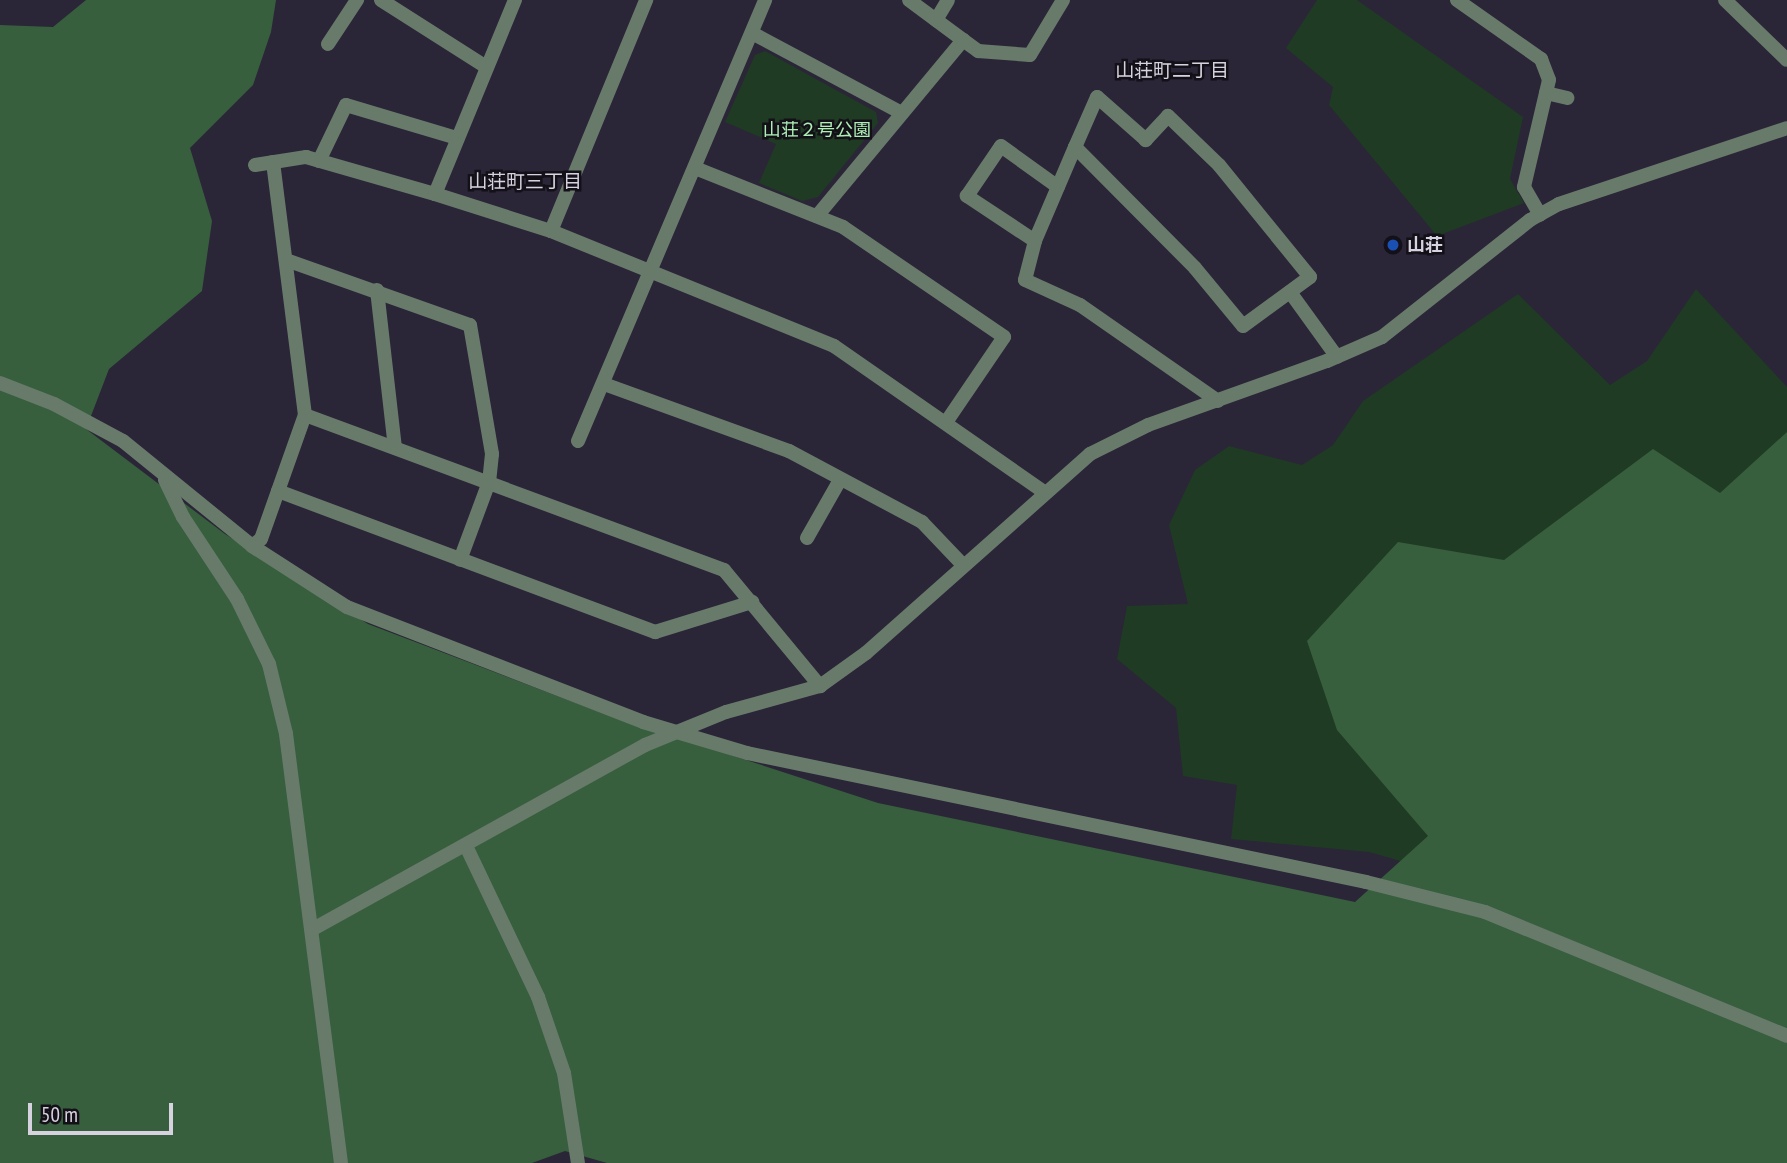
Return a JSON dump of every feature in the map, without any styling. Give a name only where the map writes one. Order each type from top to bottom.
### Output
[{"type":"street","points":[[328,44],[356,0]]},
{"type":"street","points":[[381,0],[486,67]]},
{"type":"street","points":[[435,194],[515,0]]},
{"type":"street","points":[[551,231],[646,0]]},
{"type":"street","points":[[578,441],[652,273],[765,0]]},
{"type":"street","points":[[909,0],[978,51],[1030,55],[1063,0]]},
{"type":"street","points":[[936,20],[948,0]]},
{"type":"street","points":[[1457,0],[1541,60],[1549,80],[1524,187],[1540,215]]},
{"type":"street","points":[[1725,0],[1787,60]]},
{"type":"street","points":[[752,33],[902,113]]},
{"type":"street","points":[[817,216],[963,40]]},
{"type":"street","points":[[1546,93],[1567,98]]},
{"type":"street","points":[[1075,147],[1195,268],[1244,326],[1310,277],[1219,165],[1168,116],[1146,140],[1097,97],[1075,147],[1035,241],[1025,280],[1080,305],[1219,401]]},
{"type":"street","points":[[319,161],[346,105],[457,138]]},
{"type":"street","points":[[313,929],[674,732],[820,686],[866,653],[1043,491],[1090,454],[1121,438],[1337,357],[1382,337],[1540,215],[1559,204],[1787,128]]},
{"type":"street","points":[[1035,241],[967,196],[1001,146],[1058,187]]},
{"type":"street","points":[[255,165],[306,157],[435,194],[551,231],[834,346],[947,421],[1043,491]]},
{"type":"street","points":[[252,546],[261,539],[305,415],[273,162]]},
{"type":"street","points":[[695,168],[843,227],[1004,337],[947,421]]},
{"type":"street","points":[[286,260],[470,325],[492,454],[489,482],[460,560]]},
{"type":"street","points":[[377,290],[395,447]]},
{"type":"street","points":[[1290,292],[1337,357]]},
{"type":"street","points":[[0,383],[54,404],[122,441],[252,546],[347,607],[380,622],[674,732],[747,753],[1366,883],[1485,912],[1787,1036]]},
{"type":"street","points":[[604,384],[789,451],[922,522],[962,564]]},
{"type":"street","points":[[305,415],[724,570],[820,686]]},
{"type":"street","points":[[164,477],[183,517],[237,599],[269,664],[286,734],[341,1163]]},
{"type":"street","points":[[807,538],[840,480]]},
{"type":"street","points":[[278,491],[655,632],[752,602]]},
{"type":"street","points":[[466,846],[538,998],[564,1073],[578,1163]]},
{"type":"green space","points":[[86,0],[276,0],[271,32],[253,85],[190,148],[212,221],[202,291],[109,369],[86,429],[225,534],[368,624],[602,713],[878,803],[1355,902],[1428,836],[1337,730],[1307,641],[1398,542],[1504,560],[1653,449],[1720,493],[1787,432],[1787,1163],[607,1163],[565,1151],[532,1163],[0,1163],[0,25],[53,27]]},
{"type":"green space","points":[[1317,0],[1357,0],[1523,117],[1510,179],[1524,203],[1437,236],[1329,105],[1333,87],[1286,48]]},
{"type":"green space","name":"山荘２号公園","points":[[765,51],[876,112],[878,123],[818,197],[802,201],[759,183],[776,144],[725,122],[755,55]]},
{"type":"green space","points":[[1696,289],[1787,387],[1787,1001],[1519,895],[1369,852],[1231,839],[1237,785],[1183,776],[1176,708],[1117,659],[1127,606],[1188,604],[1169,525],[1195,470],[1229,446],[1302,465],[1333,445],[1363,401],[1518,294],[1610,385],[1647,361]]},
{"type":"place","name":"山荘","points":[[1393,245]]},
{"type":"district","name":"山荘町二丁目","points":[[1172,71]]},
{"type":"district","name":"山荘町三丁目","points":[[525,182]]}]
